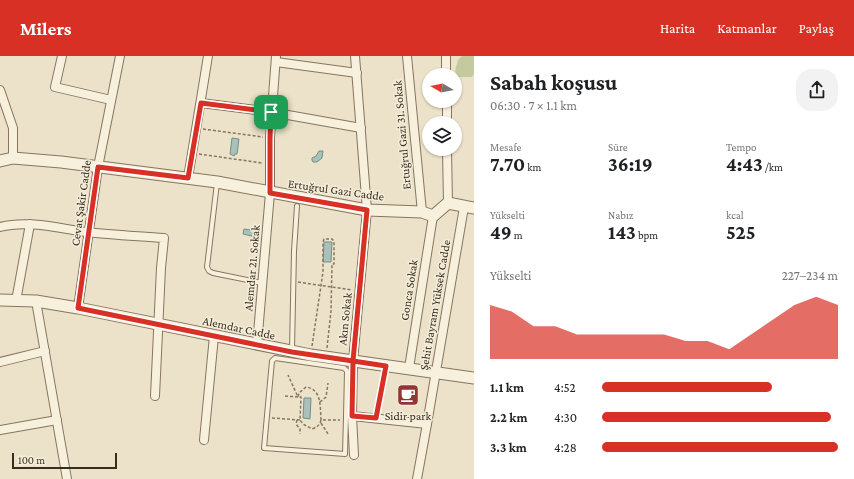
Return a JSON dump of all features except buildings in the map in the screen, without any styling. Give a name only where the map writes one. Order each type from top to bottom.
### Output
[{"type":"street","points":[[62,56],[55,87],[111,100]]},
{"type":"street","name":"Cevat Şakir Cadde","points":[[78,308],[98,167],[120,56]]},
{"type":"street","points":[[188,178],[208,56]]},
{"type":"street","name":"Akın Sokak","points":[[354,455],[348,418],[367,210],[355,56]]},
{"type":"street","name":"Ertuğrul Gazi 31. Sokak","points":[[407,56],[422,212]]},
{"type":"street","points":[[446,56],[446,68]]},
{"type":"street","points":[[276,59],[357,73]]},
{"type":"street","name":"Alemdar 21. Sokak","points":[[257,345],[270,193],[271,112],[276,59]]},
{"type":"street","points":[[0,90],[13,128],[12,158]]},
{"type":"street","points":[[201,103],[271,112],[361,128]]},
{"type":"street","points":[[447,156],[448,203]]},
{"type":"street","name":"Ertuğrul Gazi Cadde","points":[[0,161],[12,158],[61,162],[188,178],[367,210],[422,212],[433,216]]},
{"type":"street","points":[[448,203],[469,207]]},
{"type":"street","points":[[433,216],[448,203]]},
{"type":"street","name":"Şehit Bayram Yüksek Cadde","points":[[417,479],[436,373],[469,207]]},
{"type":"street","name":"Gonca Sokak","points":[[409,368],[433,216]]},
{"type":"street","points":[[0,227],[11,224],[30,224],[88,232],[164,238],[161,268],[155,396]]},
{"type":"street","points":[[16,301],[30,224]]},
{"type":"street","name":"Alemdar Cadde","points":[[0,300],[36,301],[78,308],[326,358],[409,368],[474,378]]},
{"type":"street","points":[[36,301],[67,479]]},
{"type":"street","points":[[204,440],[214,336]]},
{"type":"street","points":[[0,362],[45,351]]},
{"type":"street","points":[[348,418],[376,418],[427,424]]},
{"type":"street","points":[[0,430],[57,420]]},
{"type":"lane","points":[[217,182],[207,267],[209,271],[213,273],[262,284]]},
{"type":"lane","points":[[292,352],[298,206]]},
{"type":"lane","points":[[275,358],[344,368],[347,371],[348,418],[345,454],[264,448],[267,418],[272,361],[275,358]]},
{"type":"lane","points":[[376,418],[386,366]]},
{"type":"path","points":[[197,128],[270,138]]},
{"type":"path","points":[[193,153],[270,164]]},
{"type":"path","points":[[311,355],[323,272],[323,242],[324,239],[332,239],[334,241],[332,287],[326,358]]},
{"type":"path","points":[[294,281],[352,290],[353,285]]},
{"type":"path","points":[[288,375],[298,397]]},
{"type":"path","points":[[320,402],[326,397],[328,383]]},
{"type":"path","points":[[298,397],[299,393],[306,387],[315,390],[320,402],[320,423],[328,434]]},
{"type":"path","points":[[285,396],[301,396],[300,420],[303,424],[312,429],[317,427],[320,423]]},
{"type":"path","points":[[267,418],[300,420]]},
{"type":"path","points":[[320,420],[348,418]]},
{"type":"path","points":[[297,420],[296,424],[300,429],[300,434]]},
{"type":"green space","points":[[462,56],[474,56],[474,74],[472,77],[462,77],[462,68],[456,68],[458,60]]},
{"type":"water","points":[[232,138],[239,139],[237,154],[234,156],[230,154]]},
{"type":"water","points":[[319,151],[323,151],[322,158],[317,162],[313,162],[312,158],[316,156]]},
{"type":"water","points":[[244,229],[257,231],[256,237],[243,234]]},
{"type":"water","points":[[324,242],[332,242],[331,262],[323,262]]},
{"type":"water","points":[[304,398],[311,398],[310,419],[303,418]]},
{"type":"place","name":"Sidir park","points":[[408,395]]},
{"type":"route","points":[[271,112],[201,103],[188,178],[98,167],[78,308],[292,352],[353,361],[352,416],[376,418],[386,366],[353,361],[367,210],[270,193],[271,112]]}]
